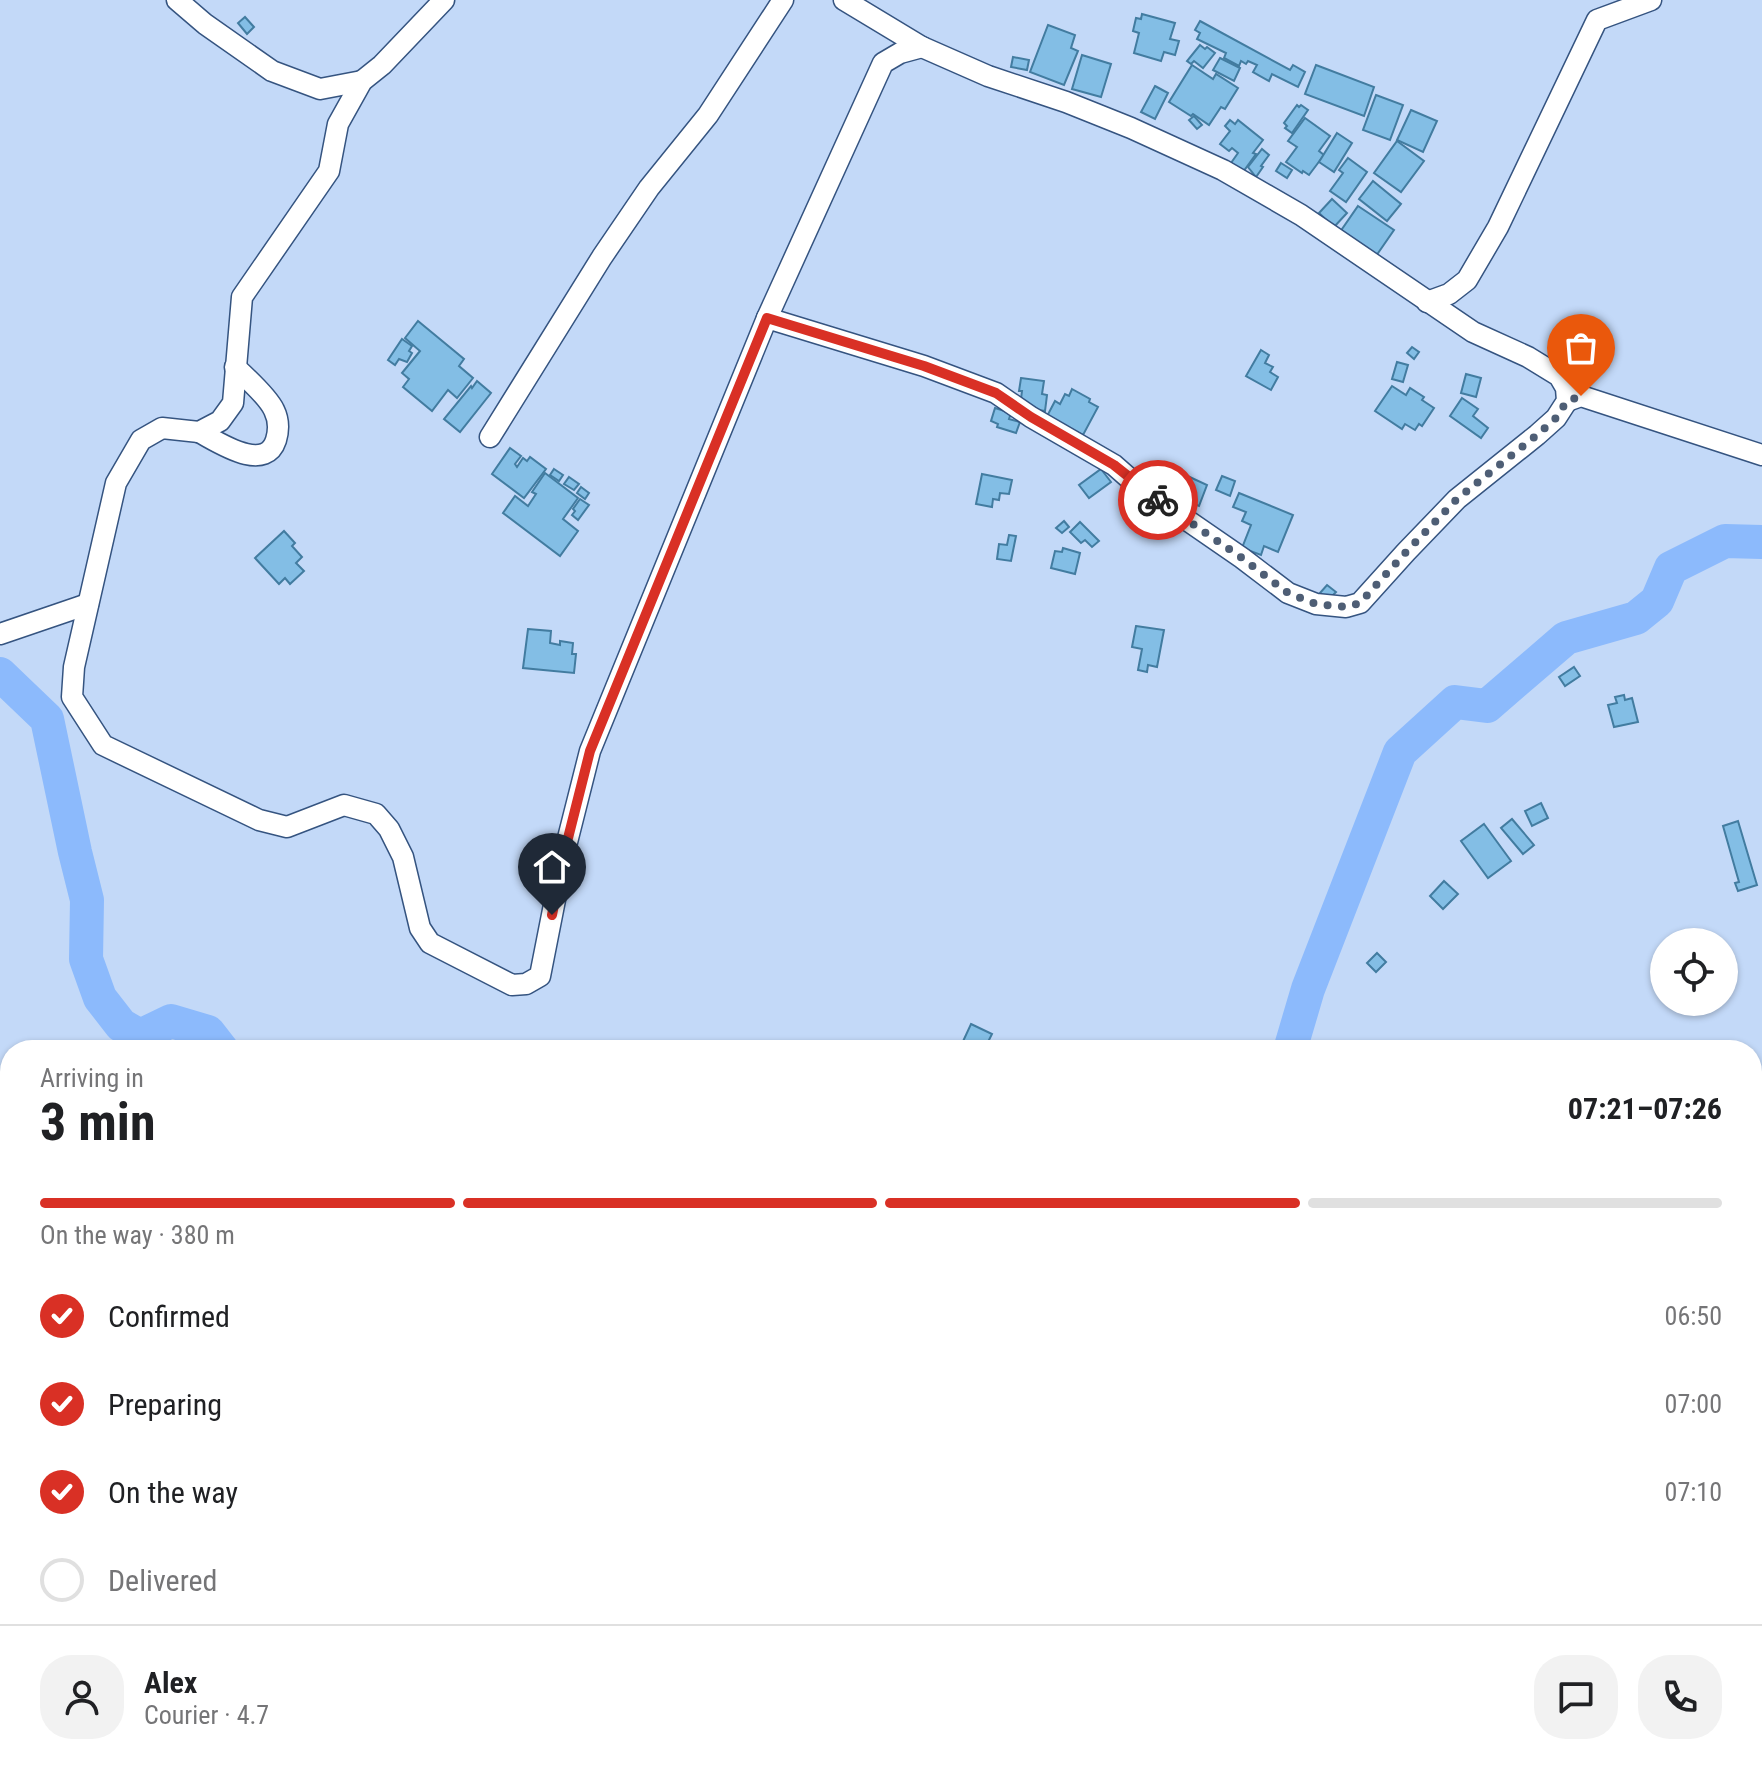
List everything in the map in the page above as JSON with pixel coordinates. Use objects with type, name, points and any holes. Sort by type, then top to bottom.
[{"type":"street","points":[[177,0],[205,24],[272,71],[320,89],[362,81]]},
{"type":"street","points":[[199,432],[220,421],[233,403],[242,297],[329,171],[338,124],[362,81],[382,65],[444,0]]},
{"type":"street","points":[[490,437],[602,257],[649,188],[708,115],[783,0]]},
{"type":"street","points":[[767,318],[924,366],[996,393],[1114,465],[1139,487],[1288,593],[1316,604],[1346,607],[1360,603],[1457,499],[1537,435],[1556,418],[1567,401],[1566,388],[1559,376],[1528,357],[1473,332],[1301,215],[1223,170],[1131,128],[988,76],[922,47],[844,0]]},
{"type":"street","points":[[1427,302],[1449,294],[1467,280],[1498,227],[1597,20],[1651,0]]},
{"type":"street","points":[[235,367],[274,409],[279,430],[273,448],[262,456],[249,455],[199,432],[162,428],[141,440],[116,483],[74,667],[72,697],[103,745],[259,820],[287,827],[344,805],[376,814],[389,829],[403,857],[420,928],[430,943],[512,985],[526,984],[540,976],[564,854],[590,751],[767,318],[883,63],[900,53],[922,47]]},
{"type":"street","points":[[1567,401],[1581,396],[1762,455]]},
{"type":"street","points":[[0,634],[88,604]]},
{"type":"building","points":[[1142,14],[1175,23],[1170,39],[1179,41],[1175,55],[1164,52],[1161,61],[1134,53],[1139,33],[1133,31],[1136,18],[1141,19]]},
{"type":"building","points":[[245,17],[254,27],[247,34],[238,23]]},
{"type":"building","points":[[1200,21],[1290,70],[1293,65],[1305,72],[1298,87],[1272,74],[1269,81],[1253,72],[1257,65],[1248,61],[1246,64],[1241,61],[1239,66],[1224,58],[1226,53],[1197,39],[1200,33],[1195,30]]},
{"type":"building","points":[[1048,25],[1075,35],[1071,48],[1078,51],[1064,85],[1030,72]]},
{"type":"building","points":[[1200,45],[1215,53],[1203,68],[1194,61],[1191,64],[1187,61]]},
{"type":"building","points":[[1082,55],[1111,64],[1101,97],[1072,89]]},
{"type":"building","points":[[1013,57],[1029,60],[1027,70],[1011,67]]},
{"type":"building","points":[[1220,58],[1240,68],[1234,81],[1213,70]]},
{"type":"building","points":[[1192,65],[1213,79],[1216,74],[1238,88],[1225,109],[1221,107],[1209,125],[1169,102]]},
{"type":"building","points":[[1316,65],[1374,87],[1364,116],[1305,94]]},
{"type":"building","points":[[1155,86],[1168,93],[1155,119],[1141,112]]},
{"type":"building","points":[[1376,95],[1403,105],[1390,140],[1363,130]]},
{"type":"building","points":[[1297,105],[1308,110],[1292,133],[1284,123]]},
{"type":"building","points":[[1411,110],[1437,121],[1423,152],[1397,140]]},
{"type":"building","points":[[1194,116],[1202,125],[1197,129],[1189,120]]},
{"type":"building","points":[[1305,118],[1330,136],[1319,151],[1324,155],[1309,175],[1286,162],[1297,147],[1288,141]]},
{"type":"building","points":[[1230,120],[1235,124],[1238,120],[1263,140],[1243,172],[1231,163],[1238,153],[1220,144],[1230,131],[1225,126]]},
{"type":"building","points":[[1337,133],[1352,143],[1334,172],[1319,162]]},
{"type":"building","points":[[1397,141],[1424,161],[1401,192],[1374,173]]},
{"type":"building","points":[[1262,149],[1269,155],[1256,177],[1248,167]]},
{"type":"building","points":[[1348,158],[1367,172],[1346,202],[1330,191],[1343,173],[1339,170]]},
{"type":"building","points":[[1281,163],[1292,170],[1287,178],[1276,171]]},
{"type":"building","points":[[1373,181],[1401,204],[1387,221],[1359,199]]},
{"type":"building","points":[[1332,199],[1347,213],[1334,227],[1319,213]]},
{"type":"building","points":[[1358,206],[1394,230],[1376,256],[1340,232]]},
{"type":"building","points":[[418,321],[464,359],[459,366],[473,378],[457,398],[448,390],[432,411],[403,387],[409,379],[402,373],[420,351],[405,338]]},
{"type":"building","points":[[402,339],[412,346],[409,351],[412,353],[407,362],[399,359],[395,365],[388,360]]},
{"type":"building","points":[[1412,347],[1419,352],[1414,359],[1407,353]]},
{"type":"building","points":[[1261,350],[1269,355],[1265,363],[1273,367],[1270,372],[1278,377],[1271,390],[1246,376]]},
{"type":"building","points":[[1397,362],[1408,365],[1403,382],[1392,379]]},
{"type":"building","points":[[1466,374],[1481,378],[1476,397],[1461,393]]},
{"type":"building","points":[[1021,378],[1044,381],[1042,394],[1047,395],[1045,411],[1020,407]]},
{"type":"building","points":[[477,381],[491,393],[460,432],[444,419]]},
{"type":"building","points":[[1392,386],[1406,395],[1410,388],[1434,408],[1422,426],[1419,424],[1415,430],[1405,424],[1402,429],[1375,411]]},
{"type":"building","points":[[1072,389],[1098,407],[1083,435],[1077,432],[1075,437],[1044,422],[1055,401],[1060,404]]},
{"type":"building","points":[[1462,398],[1478,409],[1473,416],[1488,428],[1481,438],[1450,416]]},
{"type":"building","points":[[995,408],[1011,413],[1009,419],[1020,422],[1016,433],[997,427],[998,424],[991,421]]},
{"type":"building","points":[[510,448],[521,456],[515,464],[517,467],[523,458],[527,461],[530,457],[546,469],[524,498],[492,474]]},
{"type":"building","points":[[1165,462],[1207,485],[1199,506],[1185,500],[1182,507],[1148,485],[1156,466],[1162,468]]},
{"type":"building","points":[[554,469],[563,475],[559,481],[550,475]]},
{"type":"building","points":[[1101,469],[1111,482],[1089,498],[1079,485]]},
{"type":"building","points":[[545,473],[578,498],[563,519],[578,531],[560,556],[503,513],[515,496],[528,506],[536,494],[532,492]]},
{"type":"building","points":[[982,474],[1012,480],[1009,494],[1000,493],[999,500],[993,499],[992,507],[976,504]]},
{"type":"building","points":[[1222,476],[1235,481],[1230,496],[1216,490]]},
{"type":"building","points":[[569,477],[579,484],[574,490],[564,484]]},
{"type":"building","points":[[581,487],[589,493],[585,499],[577,493]]},
{"type":"building","points":[[1239,493],[1293,515],[1278,552],[1264,546],[1261,555],[1242,548],[1251,525],[1242,521],[1246,512],[1233,507]]},
{"type":"building","points":[[580,499],[589,505],[578,520],[572,515]]},
{"type":"building","points":[[1064,521],[1069,527],[1062,533],[1056,528]]},
{"type":"building","points":[[1080,522],[1099,541],[1092,547],[1085,540],[1081,543],[1070,532]]},
{"type":"building","points":[[284,531],[302,557],[296,563],[304,571],[290,584],[285,578],[279,584],[255,558]]},
{"type":"building","points":[[1009,535],[1016,536],[1011,561],[997,559],[999,544],[1007,545]]},
{"type":"building","points":[[1063,548],[1080,553],[1075,574],[1051,568],[1055,551],[1062,552]]},
{"type":"building","points":[[1327,585],[1336,592],[1328,600],[1320,593]]},
{"type":"building","points":[[1136,626],[1164,630],[1157,667],[1148,665],[1147,672],[1138,670],[1142,649],[1132,647]]},
{"type":"building","points":[[528,629],[551,631],[550,643],[573,643],[572,654],[576,654],[574,673],[523,668]]},
{"type":"building","points":[[1574,667],[1580,676],[1565,686],[1559,677]]},
{"type":"building","points":[[1624,695],[1625,700],[1632,698],[1638,722],[1614,727],[1608,705],[1617,703],[1615,697]]},
{"type":"building","points":[[1541,803],[1548,818],[1532,826],[1525,811]]},
{"type":"building","points":[[1512,819],[1534,845],[1523,854],[1501,828]]},
{"type":"building","points":[[1738,821],[1757,885],[1738,891],[1735,883],[1739,882],[1723,826]]},
{"type":"building","points":[[1484,824],[1511,861],[1488,878],[1461,841]]},
{"type":"building","points":[[1444,881],[1458,894],[1443,909],[1430,896]]},
{"type":"building","points":[[1377,953],[1386,962],[1376,972],[1367,963]]},
{"type":"building","points":[[971,1024],[992,1034],[989,1040],[964,1040]]},
{"type":"waterway","points":[[1293,1040],[1308,989],[1400,752],[1455,702],[1487,706],[1566,638],[1636,618],[1657,601],[1671,568],[1725,541],[1762,542]]},
{"type":"waterway","points":[[0,674],[47,719],[87,900],[86,959],[100,998],[121,1025],[140,1036],[171,1021],[208,1032],[214,1040]]},
{"type":"way so far","points":[[1158,500],[1288,593],[1316,604],[1346,607],[1360,603],[1457,499],[1537,435],[1556,418],[1567,401],[1581,396]]},
{"type":"route","points":[[552,915],[590,751],[767,318],[924,366],[996,393],[1114,465],[1158,500]]}]
